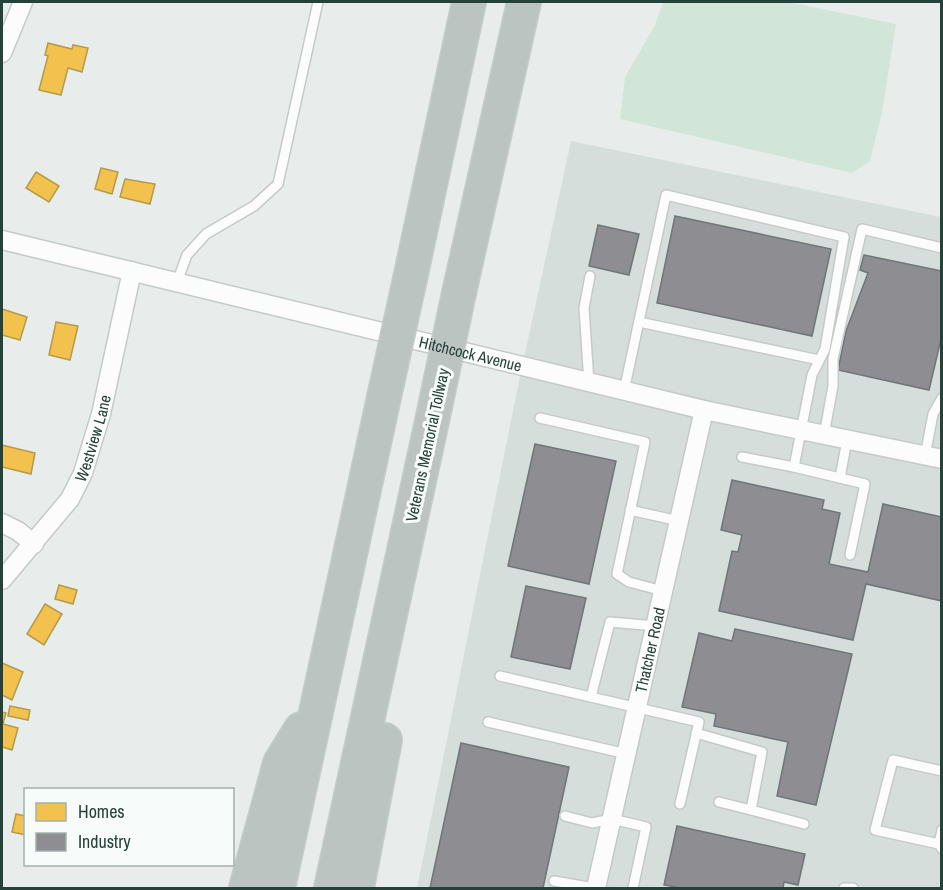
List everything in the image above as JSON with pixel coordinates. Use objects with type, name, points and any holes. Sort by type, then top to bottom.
[{"type":"highway","points":[[278,888],[315,707],[469,2]]},
{"type":"highway","name":"Veterans Memorial Tollway","points":[[331,888],[524,2]]},
{"type":"highway","points":[[357,888],[426,514],[426,450]]},
{"type":"highway","points":[[246,888],[280,763],[315,707]]},
{"type":"street","points":[[2,53],[23,2]]},
{"type":"street","name":"Hitchcock Avenue","points":[[2,240],[311,317],[704,410],[933,458]]},
{"type":"street","name":"Westview Lane","points":[[2,580],[70,499],[94,443],[132,271]]},
{"type":"street","name":"Thatcher Road","points":[[595,888],[704,410]]},
{"type":"street","points":[[2,524],[18,531],[34,544]]},
{"type":"lane","points":[[177,282],[187,255],[206,234],[254,206],[278,184],[318,2]]},
{"type":"lane","points":[[624,391],[666,195],[844,237],[825,349],[812,375],[794,467]]},
{"type":"lane","points":[[824,435],[832,386],[833,359],[862,229],[942,248]]},
{"type":"lane","points":[[589,383],[584,308],[590,276]]},
{"type":"lane","points":[[639,322],[819,360]]},
{"type":"lane","points":[[933,458],[933,414],[942,398]]},
{"type":"lane","points":[[540,418],[645,442],[617,574],[629,582],[663,591]]},
{"type":"lane","points":[[840,478],[847,440]]},
{"type":"lane","points":[[742,457],[865,484],[850,555]]},
{"type":"lane","points":[[630,510],[679,521]]},
{"type":"lane","points":[[591,697],[610,622],[656,626]]},
{"type":"lane","points":[[500,676],[699,722],[680,804]]},
{"type":"lane","points":[[488,722],[627,754]]},
{"type":"lane","points":[[696,734],[762,752],[752,810]]},
{"type":"lane","points":[[942,771],[893,760],[875,830],[940,847],[942,830]]},
{"type":"lane","points":[[719,802],[804,824]]},
{"type":"lane","points":[[566,816],[592,823],[612,819],[646,827],[633,888]]},
{"type":"lane","points":[[554,881],[595,888]]},
{"type":"lane","points":[[844,888],[853,888]]},
{"type":"shaded area","points":[[571,141],[941,217],[941,888],[417,888],[519,381]]},
{"type":"green space","points":[[663,2],[788,2],[896,24],[882,113],[870,161],[852,173],[620,119],[625,77],[655,25]]},
{"type":"building: Homes","points":[[48,43],[72,49],[73,45],[88,48],[82,72],[68,68],[61,95],[39,90],[48,56],[45,55]]},
{"type":"building: Homes","points":[[101,168],[118,172],[112,194],[95,189]]},
{"type":"building: Homes","points":[[36,172],[59,186],[49,202],[26,188]]},
{"type":"building: Homes","points":[[125,179],[155,184],[150,204],[120,197]]},
{"type":"building: Homes","points":[[2,309],[27,317],[20,340],[2,335]]},
{"type":"building: Homes","points":[[56,322],[78,326],[70,360],[49,355]]},
{"type":"building: Homes","points":[[2,445],[35,453],[31,474],[2,467]]},
{"type":"building: Homes","points":[[59,585],[77,590],[73,604],[55,599]]},
{"type":"building: Homes","points":[[45,604],[62,614],[44,645],[27,634]]},
{"type":"building: Homes","points":[[2,663],[23,672],[12,700],[2,695]]},
{"type":"building: Homes","points":[[10,706],[30,710],[28,720],[8,716]]},
{"type":"building: Homes","points":[[2,712],[6,713],[3,724],[18,728],[12,750],[2,747]]},
{"type":"building: Homes","points":[[16,814],[24,816],[24,835],[12,832]]},
{"type":"building: Industry","points":[[675,216],[831,249],[812,336],[657,303]]},
{"type":"building: Industry","points":[[598,225],[639,234],[629,275],[589,266]]},
{"type":"building: Industry","points":[[864,255],[942,271],[942,335],[929,390],[838,370],[846,331],[868,273],[860,270]]},
{"type":"building: Industry","points":[[535,444],[616,461],[589,584],[508,566]]},
{"type":"building: Industry","points":[[732,480],[824,500],[822,509],[840,513],[829,564],[868,572],[883,504],[942,517],[942,601],[866,584],[853,640],[719,611],[732,551],[738,552],[742,535],[721,530]]},
{"type":"building: Industry","points":[[526,586],[586,598],[570,669],[511,657]]},
{"type":"building: Industry","points":[[735,629],[852,654],[816,805],[777,796],[788,742],[714,726],[716,714],[682,707],[699,633],[732,641]]},
{"type":"building: Industry","points":[[461,743],[569,767],[543,888],[430,888]]},
{"type":"building: Industry","points":[[677,826],[805,854],[798,885],[784,882],[783,888],[681,888],[664,885]]}]
